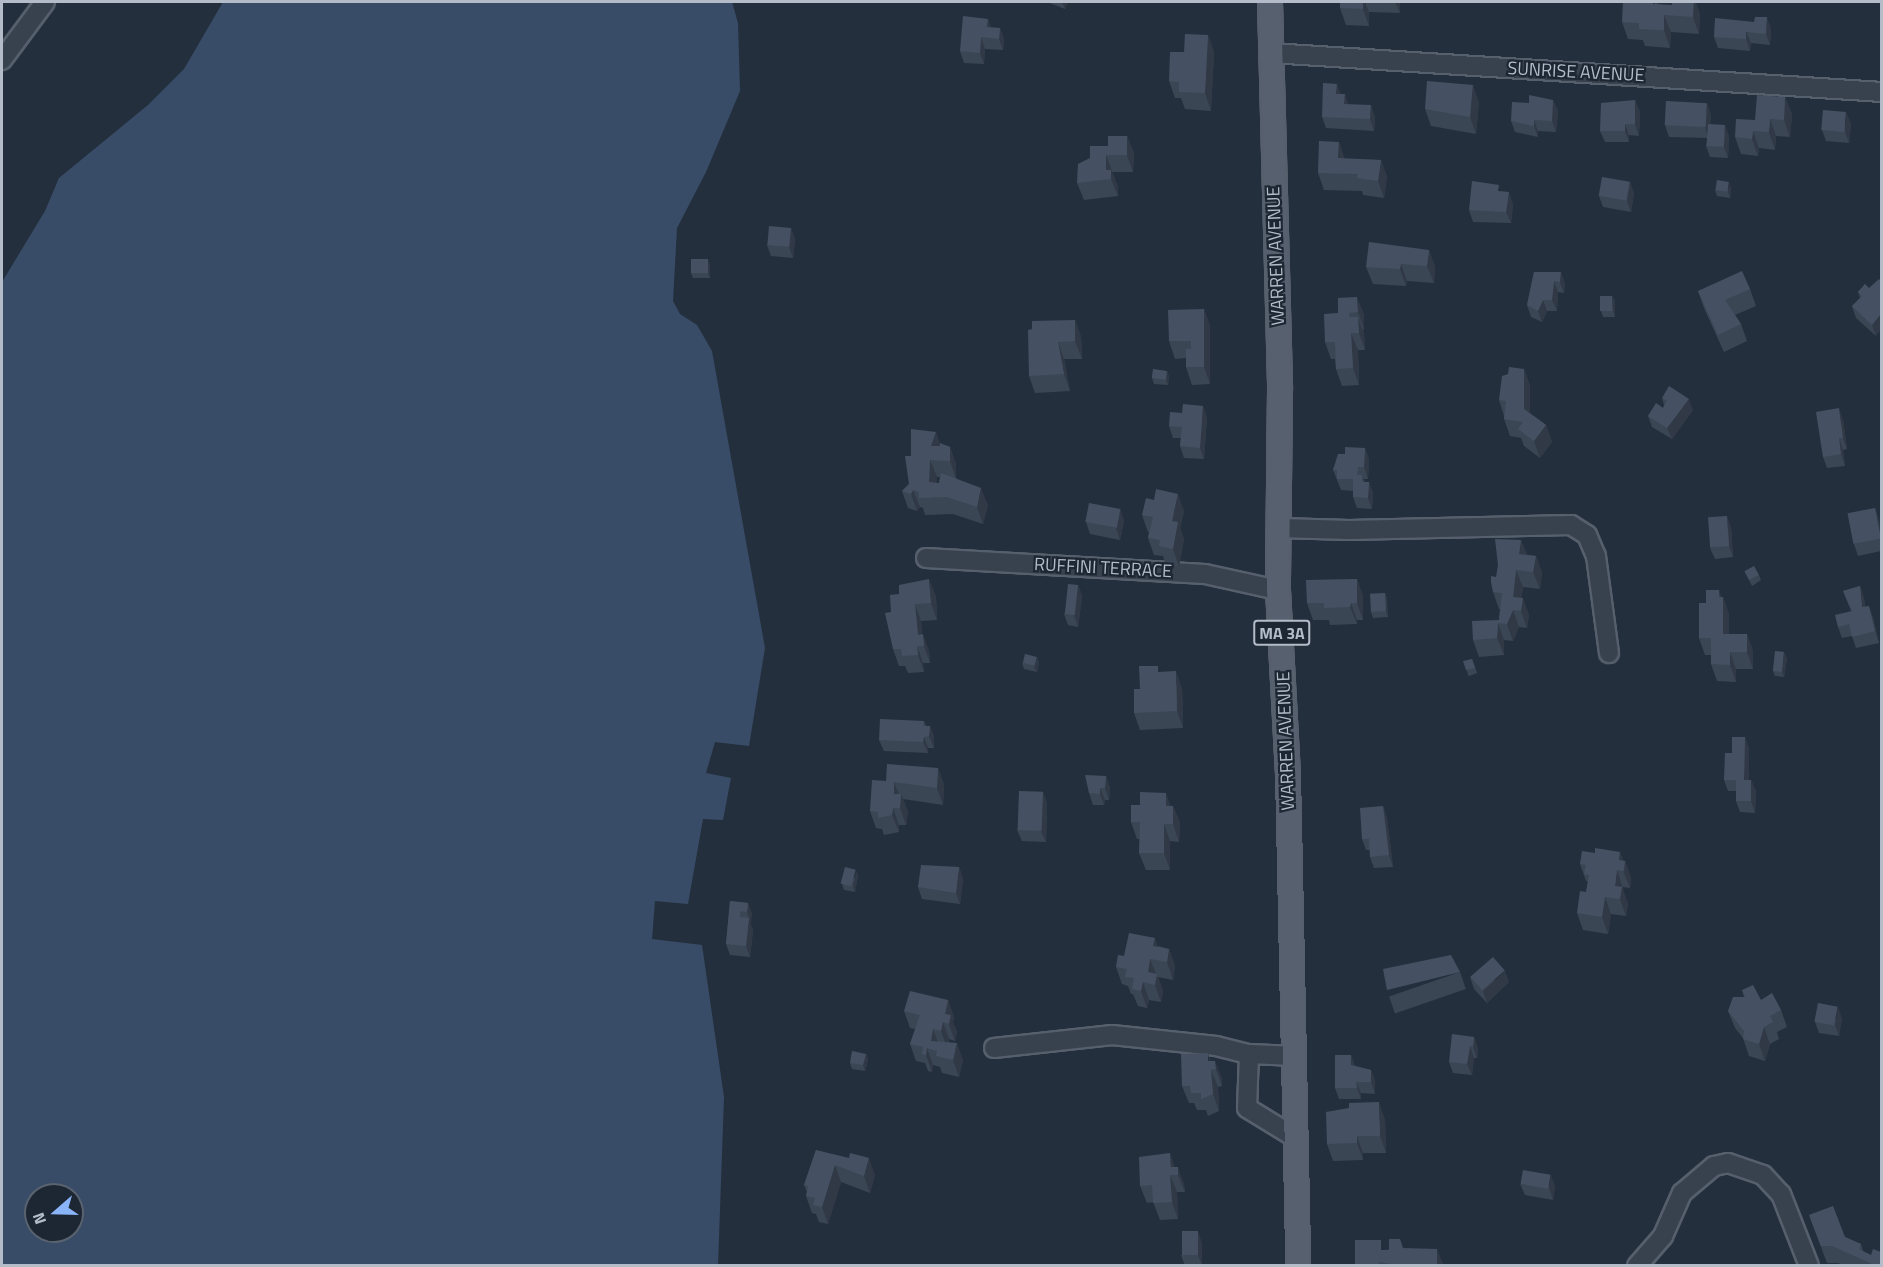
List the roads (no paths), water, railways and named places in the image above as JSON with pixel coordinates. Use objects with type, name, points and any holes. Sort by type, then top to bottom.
[{"type":"main road","name":"WARREN AVENUE","points":[[1270,2],[1280,528],[1278,590],[1287,735],[1296,1056],[1298,1266]]},
{"type":"street","points":[[2,60],[45,2]]},
{"type":"street","name":"SUNRISE AVENUE","points":[[1271,52],[1881,92]]},
{"type":"street","points":[[1280,528],[1348,531],[1571,525],[1587,536],[1596,556],[1609,653]]},
{"type":"street","name":"RUFFINI TERRACE","points":[[926,558],[1205,574],[1278,590]]},
{"type":"street","points":[[994,1048],[1112,1035],[1216,1046],[1249,1054],[1296,1056]]},
{"type":"street","points":[[1249,1054],[1247,1108],[1296,1138]]},
{"type":"street","points":[[1637,1266],[1663,1236],[1682,1193],[1714,1166],[1728,1163],[1763,1175],[1781,1194],[1809,1266]]},
{"type":"water","points":[[223,2],[732,2],[738,23],[740,91],[706,172],[677,228],[673,301],[680,314],[697,325],[712,351],[765,648],[749,746],[715,742],[706,773],[731,778],[723,820],[703,819],[688,904],[655,901],[652,939],[702,945],[724,1097],[718,1265],[2,1265],[2,282],[45,211],[59,178],[148,105],[184,69]]}]
